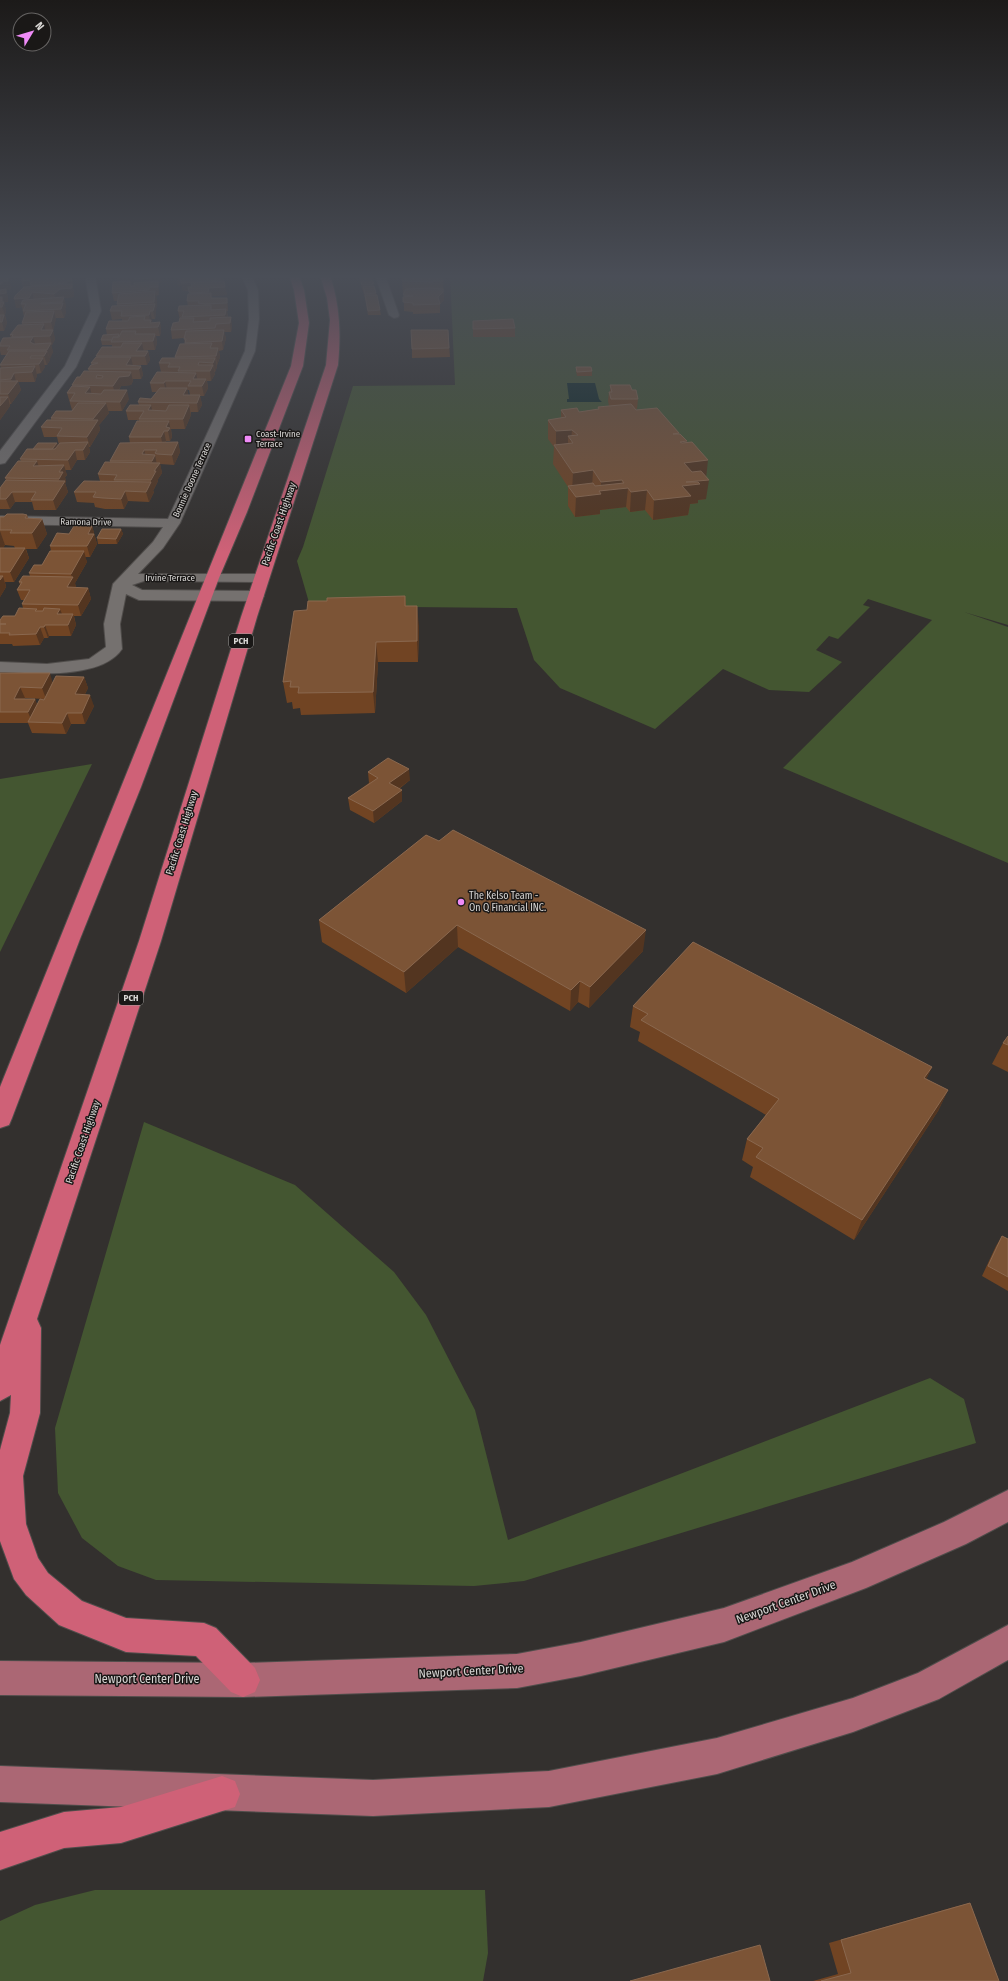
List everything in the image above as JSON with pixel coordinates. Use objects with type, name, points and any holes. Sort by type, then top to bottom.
[{"type":"highway","points":[[0,1118],[296,367]]},
{"type":"highway","name":"Pacific Coast Highway","points":[[0,1387],[150,941],[258,587],[331,367]]},
{"type":"highway","points":[[27,1305],[25,1413],[8,1476],[10,1524],[25,1568],[37,1584],[71,1613],[126,1635],[204,1640],[243,1680]]},
{"type":"highway","points":[[0,1852],[64,1830],[121,1825],[222,1794]]},
{"type":"main road","name":"Newport Center Drive","points":[[0,1678],[243,1680],[517,1671],[581,1659],[732,1622],[855,1577],[955,1533],[1008,1505]]},
{"type":"main road","points":[[0,1784],[222,1794],[373,1798],[549,1789],[717,1756],[854,1715],[927,1687],[1008,1642]]},
{"type":"street","points":[[0,460],[70,367]]},
{"type":"street","name":"Bonnie Doone Terrace","points":[[120,584],[158,544],[172,523],[243,367]]},
{"type":"street","name":"Ramona Drive","points":[[0,520],[172,523]]},
{"type":"street","name":"Irvine Terrace","points":[[120,584],[143,577],[212,578],[258,587]]},
{"type":"street","points":[[0,667],[47,669],[94,663],[114,649],[112,624],[120,584]]},
{"type":"street","name":"Irvine Terrace","points":[[120,584],[139,595],[206,596],[258,587]]},
{"type":"green space","points":[[454,367],[1008,367],[1008,625],[964,612],[1008,627],[1008,863],[783,768],[932,620],[868,599],[863,605],[870,607],[838,639],[829,636],[816,650],[842,662],[809,692],[769,690],[723,669],[655,729],[560,688],[534,660],[517,608],[310,606],[297,561],[303,547],[353,386],[455,385]]},
{"type":"green space","points":[[92,764],[0,952],[0,779]]},
{"type":"green space","points":[[144,1122],[295,1185],[394,1272],[426,1315],[475,1410],[508,1540],[930,1378],[964,1399],[976,1443],[524,1581],[474,1586],[156,1580],[118,1566],[82,1538],[58,1493],[55,1428]]},
{"type":"green space","points":[[95,1890],[485,1890],[488,1953],[483,1981],[0,1981],[0,1921],[35,1905]]},
{"type":"water","points":[[567,383],[595,383],[599,399],[602,402],[567,402],[567,399],[569,399]]},
{"type":"building","points":[[34,367],[32,372],[14,373],[11,379],[0,380],[0,368]]},
{"type":"building","points":[[89,367],[140,367],[139,369],[88,369]]},
{"type":"building","points":[[180,367],[212,367],[210,371],[178,371]]},
{"type":"building","points":[[576,367],[591,367],[592,371],[577,372]]},
{"type":"building","points":[[84,371],[131,372],[129,376],[119,377],[113,386],[72,385],[77,377],[80,377]],"holes":[[[97,375],[103,376],[102,378],[96,378]]]},
{"type":"building","points":[[157,372],[196,373],[193,379],[206,379],[202,386],[188,386],[191,381],[165,381],[164,383],[150,383]]},
{"type":"building","points":[[0,381],[18,381],[8,394],[0,394]]},
{"type":"building","points":[[610,385],[630,385],[632,390],[636,390],[638,399],[611,399],[609,392],[612,392]]},
{"type":"building","points":[[72,386],[90,387],[85,393],[101,394],[104,390],[127,390],[120,402],[70,401],[75,393],[67,393]]},
{"type":"building","points":[[160,388],[187,388],[183,395],[200,395],[197,403],[138,402],[140,398],[151,399]]},
{"type":"building","points":[[0,397],[8,397],[0,406]]},
{"type":"building","points":[[78,403],[106,403],[93,419],[51,418],[56,411],[72,411]]},
{"type":"building","points":[[631,404],[636,410],[657,408],[679,433],[673,434],[680,434],[687,441],[680,442],[692,442],[708,460],[684,463],[692,472],[701,471],[709,480],[686,482],[698,482],[700,484],[682,486],[691,496],[654,500],[647,490],[631,492],[628,488],[599,491],[601,494],[576,497],[568,486],[593,483],[595,486],[624,483],[622,480],[601,482],[593,470],[573,473],[554,445],[573,443],[568,436],[578,435],[572,430],[556,431],[548,420],[566,417],[561,410],[577,408],[579,412],[599,409],[598,407]]},
{"type":"building","points":[[130,405],[151,405],[148,410],[166,411],[169,405],[189,405],[183,419],[139,419],[144,411],[126,411]]},
{"type":"building","points":[[47,420],[98,420],[87,437],[57,436],[62,428],[41,427]]},
{"type":"building","points":[[137,421],[169,421],[166,427],[170,428],[168,431],[164,431],[161,437],[129,437]]},
{"type":"building","points":[[88,442],[83,450],[75,450],[68,460],[20,459],[27,449],[55,449],[60,443]]},
{"type":"building","points":[[178,442],[172,455],[157,454],[155,453],[157,450],[144,450],[142,454],[155,455],[152,461],[110,461],[120,443]]},
{"type":"building","points":[[38,443],[57,443],[52,449],[33,449]]},
{"type":"building","points":[[18,461],[37,461],[33,466],[64,465],[59,472],[63,472],[59,479],[5,478]]},
{"type":"building","points":[[105,462],[160,463],[154,471],[156,471],[151,480],[114,480],[117,475],[98,474]]},
{"type":"building","points":[[6,480],[65,481],[53,500],[31,500],[36,492],[12,492],[6,499],[0,499],[0,488]]},
{"type":"building","points":[[84,481],[151,482],[146,492],[125,491],[121,499],[93,497],[96,492],[74,492]]},
{"type":"building","points":[[7,514],[23,514],[27,515],[25,518],[42,519],[32,533],[10,533],[12,530],[0,530],[0,517],[4,517]]},
{"type":"building","points":[[74,526],[92,526],[88,534],[94,534],[87,546],[50,546],[57,533],[69,534]]},
{"type":"building","points":[[102,529],[121,529],[116,539],[97,538]]},
{"type":"building","points":[[0,548],[25,548],[10,572],[0,572]]},
{"type":"building","points":[[50,551],[84,551],[71,574],[29,573],[34,565],[42,565]]},
{"type":"building","points":[[23,576],[73,577],[67,587],[88,588],[78,605],[22,604],[30,590],[17,590],[22,582],[19,582]]},
{"type":"building","points":[[405,596],[405,606],[417,606],[417,641],[376,642],[373,692],[298,693],[299,687],[290,687],[291,681],[283,682],[294,611],[307,610],[308,601],[327,601],[327,598]]},
{"type":"building","points":[[19,608],[37,609],[35,611],[43,611],[44,608],[60,609],[57,614],[73,614],[68,625],[45,625],[44,627],[40,627],[36,634],[9,635],[10,633],[0,633],[0,620],[3,616],[15,616]]},
{"type":"building","points":[[0,673],[50,673],[42,688],[20,687],[14,699],[35,699],[28,712],[0,712]]},
{"type":"building","points":[[56,676],[84,677],[75,694],[90,695],[82,713],[67,713],[62,723],[28,722],[40,699],[44,700]]},
{"type":"building","points":[[388,758],[409,769],[389,783],[402,790],[373,811],[348,798],[378,778],[368,772]]},
{"type":"building","name":"The Kelso Team - On Q Financial INC.","points":[[453,830],[646,930],[590,987],[580,981],[571,990],[457,925],[404,972],[319,920],[426,835],[439,841]]},
{"type":"building","points":[[693,942],[932,1067],[924,1078],[948,1090],[862,1220],[756,1157],[763,1148],[747,1139],[779,1099],[641,1020],[648,1014],[633,1006]]},
{"type":"building","points":[[1008,1036],[1008,1045],[1003,1043]]},
{"type":"building","points":[[1002,1236],[1008,1239],[1008,1277],[988,1266]]},
{"type":"building","points":[[970,1903],[999,1981],[821,1981],[851,1973],[841,1940]]},
{"type":"building","points":[[760,1945],[770,1981],[630,1981]]},
{"type":"place","name":"Coast-Irvine Terrace","points":[[248,439]]},
{"type":"place","name":"The Kelso Team - On Q Financial INC.","points":[[461,902]]}]
